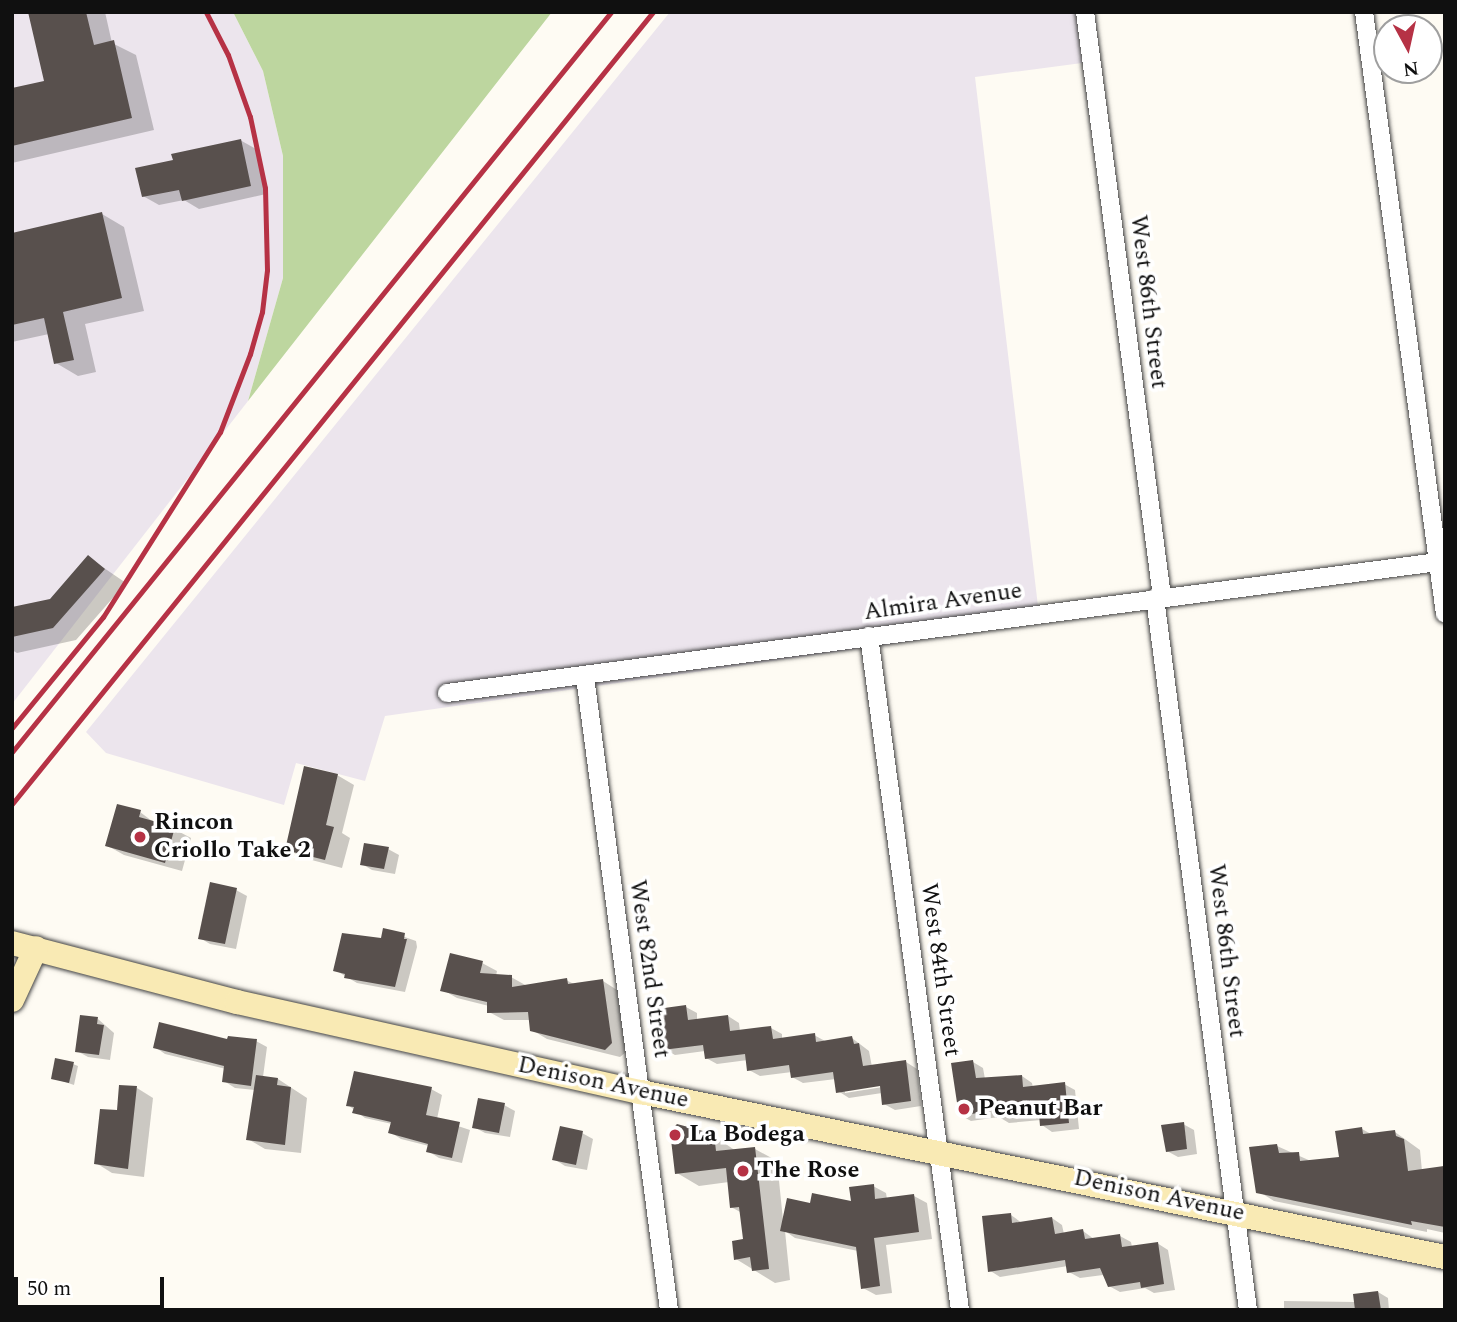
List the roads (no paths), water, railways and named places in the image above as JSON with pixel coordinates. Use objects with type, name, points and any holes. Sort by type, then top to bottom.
[{"type":"main road","name":"Denison Avenue","points":[[24,946],[237,1002],[641,1092],[940,1151],[1445,1257]]},
{"type":"main road","points":[[12,1000],[24,946]]},
{"type":"street","name":"West 86th Street","points":[[1085,12],[1248,1310]]},
{"type":"street","points":[[1364,12],[1441,562],[1445,614]]},
{"type":"street","name":"Almira Avenue","points":[[447,693],[585,677],[870,636],[1441,562]]},
{"type":"street","name":"West 84th Street","points":[[870,636],[960,1310]]},
{"type":"street","name":"West 82nd Street","points":[[585,677],[641,1092],[667,1310]]},
{"type":"railway","points":[[12,728],[103,617],[220,432],[250,354],[262,312],[267,270],[265,188],[250,117],[228,55],[206,12]]},
{"type":"railway","points":[[12,752],[611,12]]},
{"type":"railway","points":[[12,804],[653,12]]},
{"type":"place","name":"Rincon Criollo Take 2","points":[[140,837]]},
{"type":"place","name":"Peanut Bar","points":[[964,1109]]},
{"type":"place","name":"La Bodega","points":[[675,1135]]},
{"type":"place","name":"The Rose","points":[[743,1171]]}]
